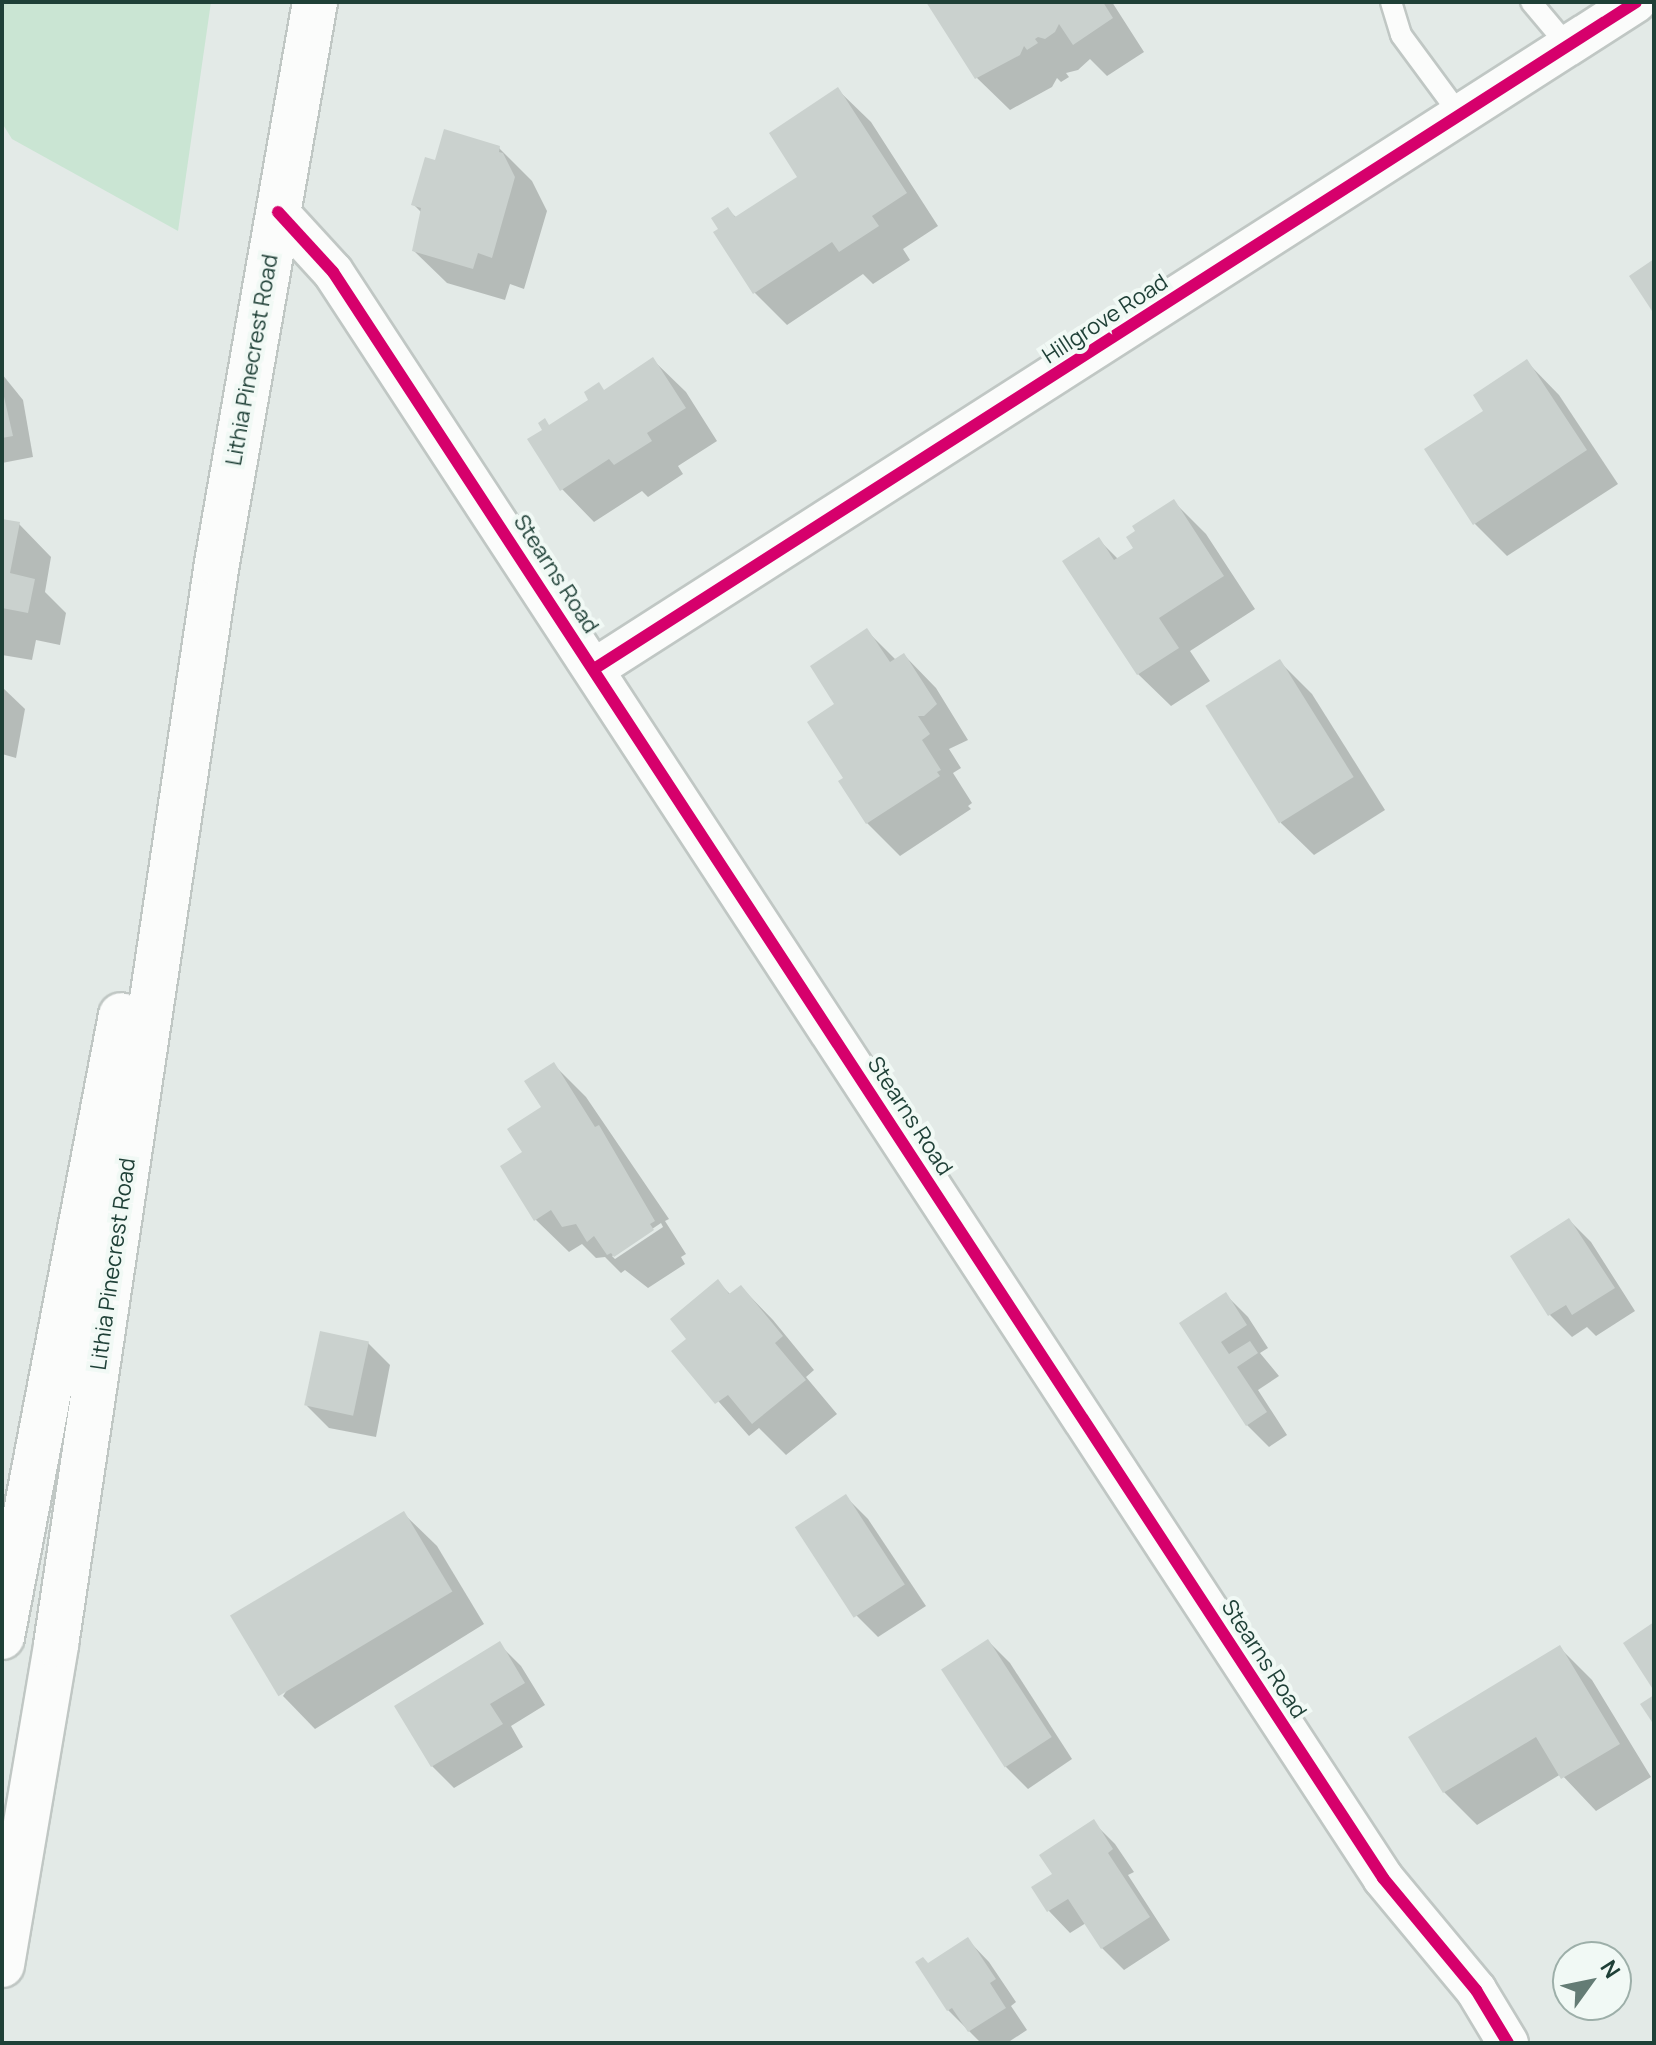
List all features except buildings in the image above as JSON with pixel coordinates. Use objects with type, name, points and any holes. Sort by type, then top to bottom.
[{"type":"main road","name":"Lithia Pinecrest Road","points":[[2,1965],[13,1769],[217,563],[316,7]]},
{"type":"main road","name":"Lithia Pinecrest Road","points":[[2,1637],[119,1028],[217,563]]},
{"type":"street","name":"Hillgrove Road","points":[[594,669],[1636,2]]},
{"type":"street","name":"Stearns Road","points":[[278,212],[333,272],[1383,1878],[1476,1990],[1508,2043]]},
{"type":"lane","points":[[1391,2],[1401,35],[1460,115]]},
{"type":"lane","points":[[1531,2],[1568,46]]},
{"type":"green space","points":[[2,2],[211,2],[178,231],[12,139],[2,123]]},
{"type":"cycle path","points":[[594,669],[1636,2]]},
{"type":"cycle path","points":[[278,212],[333,272],[1383,1878],[1476,1990],[1508,2043]]}]
